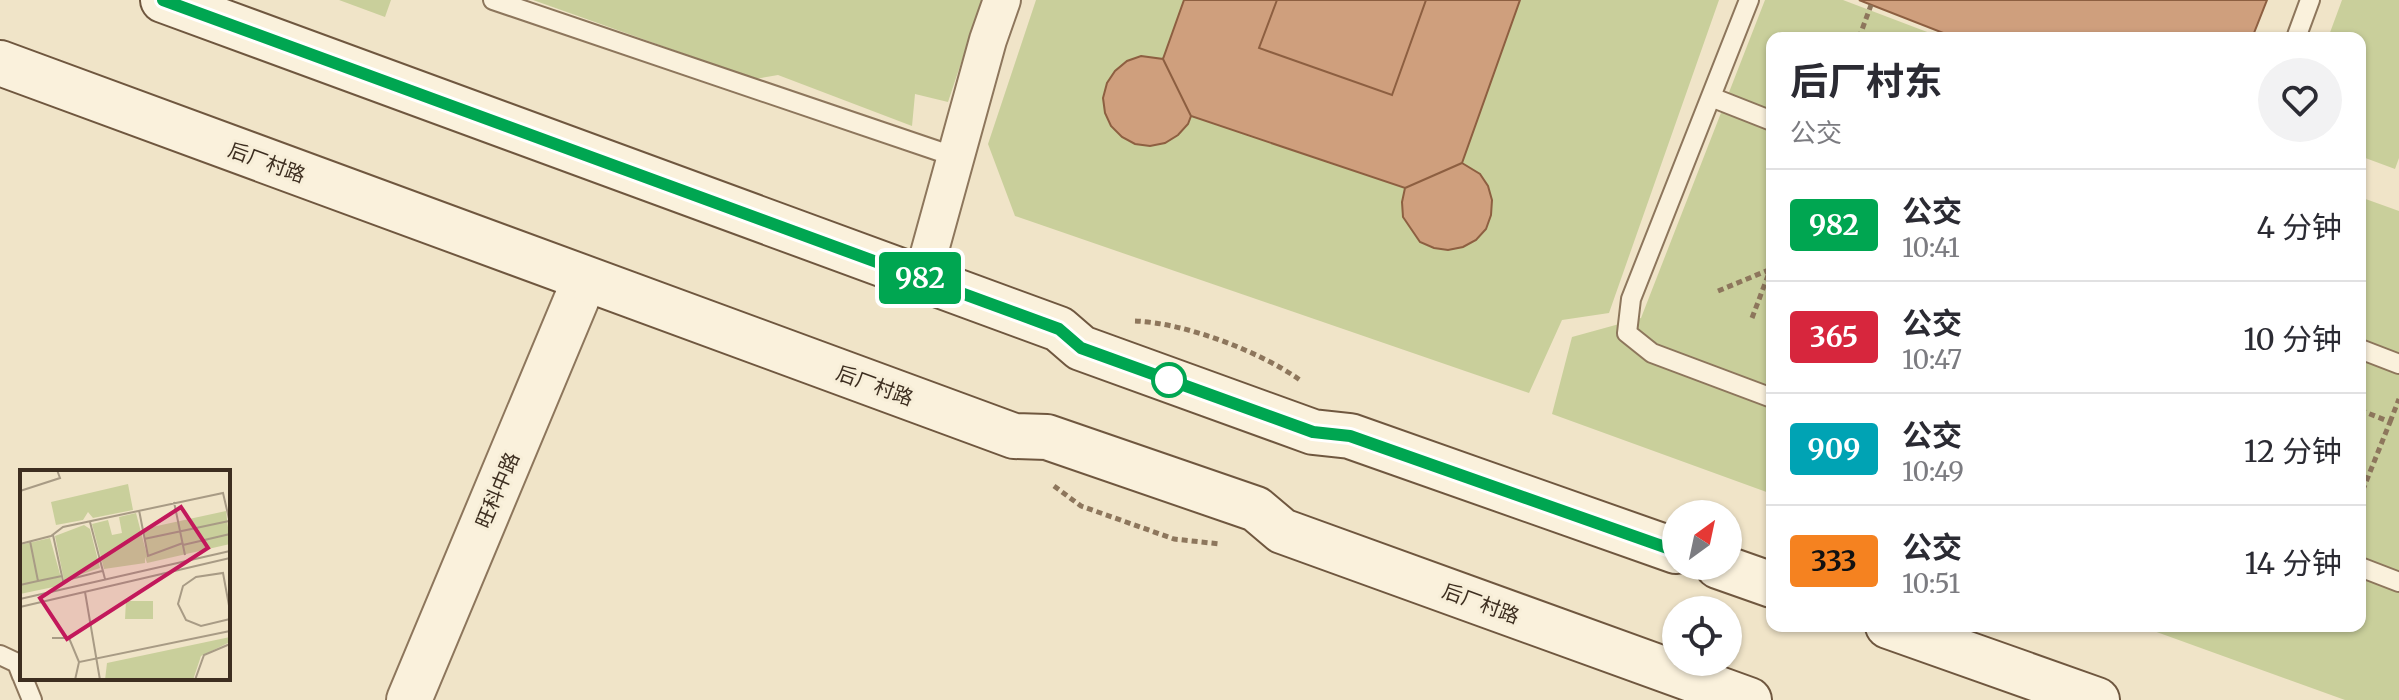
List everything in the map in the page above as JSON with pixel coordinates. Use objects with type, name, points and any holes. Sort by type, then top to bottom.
[{"type":"main road","points":[[163,0],[1059,329],[1081,348],[1313,432],[1350,436],[1662,546]]},
{"type":"main road","name":"后厂村路","points":[[0,63],[1014,436],[1047,437],[1256,509],[1282,531],[1749,700]]},
{"type":"main road","name":"旺科中路","points":[[409,700],[585,279]]},
{"type":"main road","points":[[1742,574],[1766,583]]},
{"type":"main road","points":[[1905,632],[2097,700]]},
{"type":"street","points":[[922,279],[988,40],[1002,0]]},
{"type":"lane","points":[[493,0],[956,157]]},
{"type":"lane","points":[[1749,0],[1631,299],[1627,333],[1652,353],[1766,396]]},
{"type":"lane","points":[[2298,32],[2310,0]]},
{"type":"lane","points":[[1711,97],[1766,119]]},
{"type":"lane","points":[[2366,351],[2399,364]]},
{"type":"lane","points":[[2366,569],[2399,582]]},
{"type":"lane","points":[[0,655],[17,663],[20,671]]},
{"type":"lane","points":[[23,680],[32,700]]},
{"type":"path","points":[[1861,32],[1871,5]]},
{"type":"path","points":[[1718,291],[1766,269]]},
{"type":"path","points":[[1752,318],[1766,280]]},
{"type":"path","points":[[2366,482],[2399,399]]},
{"type":"path","points":[[2366,412],[2390,422]]},
{"type":"green space","points":[[339,0],[391,0],[385,17]]},
{"type":"green space","points":[[533,0],[982,0],[948,102],[915,94],[912,126],[778,75],[755,79]]},
{"type":"green space","points":[[1036,0],[1719,0],[1609,313],[1562,320],[1529,393],[1015,216],[988,144]]},
{"type":"green space","points":[[1765,0],[1843,0],[1927,32],[1766,32],[1766,492],[1552,414],[1572,337],[1641,318]]},
{"type":"green space","points":[[2342,0],[2399,0],[2399,158],[2395,169],[2366,158],[2366,32],[2330,32]]},
{"type":"green space","points":[[2366,199],[2399,211],[2399,700],[2345,700],[2157,632],[2366,632]]},
{"type":"building","points":[[1184,0],[1520,0],[1462,163],[1405,188],[1191,116],[1163,59]]},
{"type":"building","points":[[1277,0],[1426,0],[1392,95],[1259,48]]},
{"type":"building","points":[[1859,0],[2267,0],[2254,32],[1941,32]]},
{"type":"building","points":[[1141,56],[1163,59],[1191,116],[1178,135],[1165,143],[1150,146],[1135,144],[1111,126],[1103,98],[1107,83],[1115,71],[1127,61]]},
{"type":"building","points":[[1462,163],[1480,174],[1488,186],[1492,200],[1491,215],[1486,229],[1476,240],[1448,250],[1434,248],[1420,242],[1403,217],[1405,188]]},
{"type":"bus line","name":"982","points":[[163,0],[1059,329],[1081,348],[1313,432],[1350,436],[1662,546]]}]
